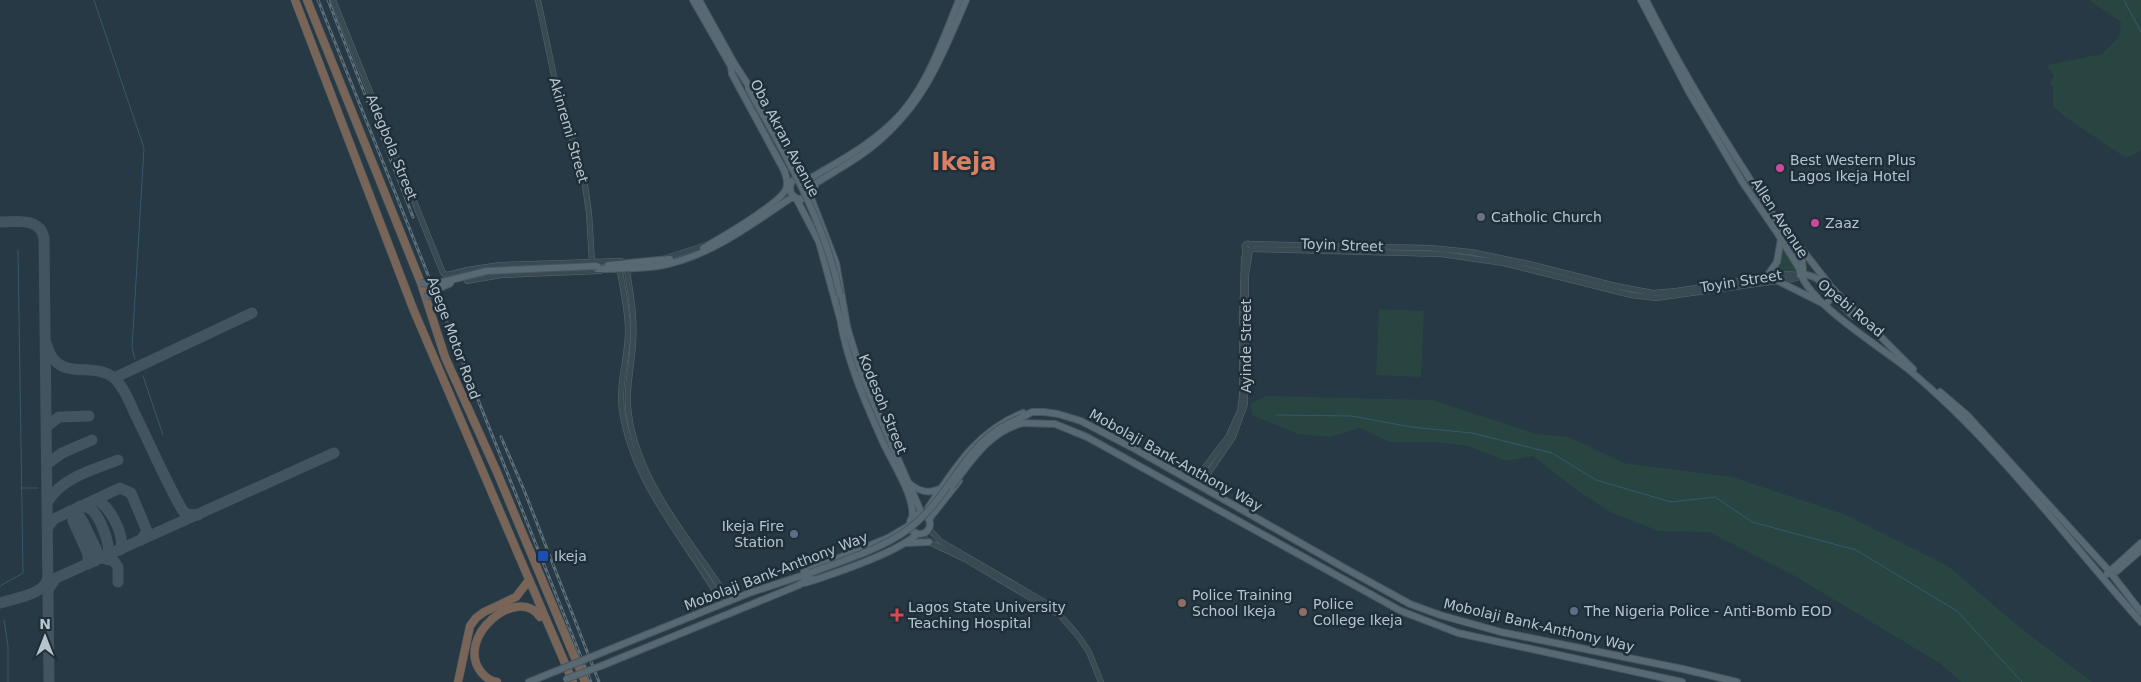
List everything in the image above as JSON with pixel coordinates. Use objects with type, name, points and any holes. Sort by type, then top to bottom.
[{"type":"highway","name":"Agege Motor Road","points":[[295,0],[414,311],[529,580],[549,630],[566,681]]},
{"type":"highway","name":"Agege Motor Road","points":[[307,0],[421,284],[445,357],[585,682]]},
{"type":"highway","points":[[458,682],[470,626],[484,612],[516,597],[529,580]]},
{"type":"highway","points":[[497,682],[484,676],[477,667],[474,658],[477,639],[486,624],[509,609],[522,606],[535,610],[549,630]]},
{"type":"main road","name":"Oba Akran Avenue","points":[[693,0],[788,160],[812,207],[834,264],[838,295]]},
{"type":"main road","name":"Oba Akran Avenue","points":[[699,0],[731,64]]},
{"type":"main road","points":[[894,124],[929,72],[959,0]]},
{"type":"main road","points":[[426,297],[450,284],[488,274],[653,262],[688,256],[712,246],[778,204],[796,198],[806,198],[820,177],[894,124],[913,107],[934,72],[966,0]]},
{"type":"main road","name":"Allen Avenue","points":[[1641,0],[1689,92],[1743,183],[1799,268],[1800,275]]},
{"type":"main road","name":"Allen Avenue","points":[[1646,0],[1675,56],[1725,142],[1802,259],[1803,270],[1800,275]]},
{"type":"main road","points":[[731,64],[801,175],[812,184],[811,198],[828,240],[841,282],[848,332]]},
{"type":"main road","points":[[731,64],[732,74],[784,170],[791,184],[792,193],[804,210],[819,242],[842,326]]},
{"type":"main road","points":[[771,145],[778,145],[780,140]]},
{"type":"main road","points":[[778,204],[788,184],[784,170]]},
{"type":"main road","points":[[778,204],[788,192],[794,179],[801,175],[820,177]]},
{"type":"main road","points":[[814,204],[813,196],[820,177]]},
{"type":"main road","points":[[778,204],[794,202],[804,210]]},
{"type":"main road","points":[[1780,226],[1789,232],[1831,287]]},
{"type":"main road","points":[[819,242],[822,237],[828,240]]},
{"type":"main road","points":[[1767,276],[1777,262],[1781,239]]},
{"type":"main road","points":[[421,284],[434,284],[487,271],[595,266]]},
{"type":"main road","name":"Opebi Road","points":[[2141,612],[2120,586],[2108,576],[2046,510],[1963,418],[1906,368],[1826,305],[1807,288],[1800,275],[1804,274],[1814,277],[1831,287],[1906,362],[1960,408],[2100,562],[2108,576],[2141,622]]},
{"type":"main road","points":[[1778,281],[1826,305],[1831,298],[1834,298],[1855,317],[1859,317]]},
{"type":"main road","name":"Kodesoh Street","points":[[838,295],[842,326],[858,381],[912,504],[911,522]]},
{"type":"main road","name":"Kodesoh Street","points":[[838,295],[865,384],[922,514]]},
{"type":"main road","points":[[922,514],[960,461],[989,430],[1008,419],[1032,412]]},
{"type":"main road","name":"Mobolaji Bank-Anthony Way","points":[[529,682],[726,602],[796,576],[810,575],[886,546],[910,533],[938,504],[987,443],[1032,412],[1058,414],[1081,421],[1133,448],[1410,604],[1501,632],[1675,667],[1737,682]]},
{"type":"main road","name":"Mobolaji Bank-Anthony Way","points":[[1022,420],[1055,424],[1080,433],[1401,611],[1424,621],[1466,635],[1682,682]]},
{"type":"main road","points":[[799,585],[883,553],[918,534],[925,533],[929,529],[929,519],[989,444],[1002,435],[1030,422]]},
{"type":"main road","points":[[946,481],[950,488],[955,487]]},
{"type":"main road","points":[[908,483],[926,492],[941,488]]},
{"type":"main road","points":[[1214,506],[1219,498]]},
{"type":"main road","points":[[796,576],[878,542],[911,522],[917,514],[922,514],[929,519]]},
{"type":"main road","points":[[911,522],[912,530],[918,534]]},
{"type":"main road","points":[[878,542],[884,548],[883,553]]},
{"type":"main road","points":[[902,544],[929,542]]},
{"type":"main road","points":[[2108,576],[2141,543]]},
{"type":"main road","points":[[2100,562],[2120,565],[2141,550]]},
{"type":"main road","points":[[2120,565],[2118,577],[2120,586]]},
{"type":"main road","name":"Mobolaji Bank-Anthony Way","points":[[566,681],[799,585],[810,575]]},
{"type":"main road","points":[[1648,674],[1657,674],[1661,671],[1659,667],[1650,663]]},
{"type":"main road","points":[[1673,680],[1666,677],[1664,673],[1667,669],[1675,667]]},
{"type":"street","name":"Adegbola Street","points":[[333,0],[440,269],[447,275],[465,272]]},
{"type":"street","name":"Akinremi Street","points":[[538,0],[557,90],[584,178],[595,266]]},
{"type":"street","name":"Toyin Street","points":[[1249,248],[1285,243],[1431,248],[1471,252],[1529,264],[1616,286],[1653,292],[1676,292],[1784,274],[1800,275]]},
{"type":"street","points":[[712,246],[703,255],[676,265],[656,269],[500,274],[467,281],[464,276],[467,270],[500,265],[595,266],[656,260],[712,246]]},
{"type":"street","name":"Toyin Street","points":[[1249,248],[1441,254],[1471,257],[1528,268],[1631,295],[1656,298],[1797,278],[1800,275]]},
{"type":"street","name":"Ayinde Street","points":[[1190,481],[1200,475],[1228,437],[1240,410],[1242,397],[1242,284],[1249,248]]},
{"type":"street","name":"Ayinde Street","points":[[1207,490],[1206,478],[1233,437],[1246,404],[1246,275],[1249,248]]},
{"type":"street","points":[[624,271],[634,326],[627,392],[629,416],[636,443],[652,482],[669,513],[726,602]]},
{"type":"street","points":[[929,529],[940,541],[1053,607],[1076,632],[1089,652],[1101,682]]},
{"type":"street","points":[[918,534],[929,542],[959,555],[1057,613]]},
{"type":"green space","points":[[2089,0],[2141,0],[2141,151],[2126,158],[2065,117],[2053,106],[2053,88],[2050,83],[2054,76],[2047,65],[2102,54],[2119,37],[2121,22]]},
{"type":"green space","points":[[1784,250],[1799,271],[1797,273],[1776,272],[1781,252]]},
{"type":"green space","points":[[1379,309],[1424,311],[1421,377],[1376,375]]},
{"type":"green space","points":[[1267,396],[1433,400],[1537,434],[1569,437],[1624,463],[1732,477],[1846,515],[1948,566],[2017,625],[2092,682],[1961,682],[1941,664],[1793,575],[1709,532],[1659,531],[1612,513],[1578,491],[1533,456],[1506,461],[1468,446],[1434,442],[1389,442],[1360,428],[1331,437],[1298,434],[1252,415],[1251,403]]},
{"type":"waterway","points":[[94,0],[144,148],[132,348],[135,359]]},
{"type":"waterway","points":[[2124,0],[2141,32]]},
{"type":"waterway","points":[[0,586],[23,573],[18,250]]},
{"type":"waterway","points":[[143,376],[163,435]]},
{"type":"waterway","points":[[1277,415],[1352,416],[1411,427],[1472,433],[1552,453],[1596,480],[1671,502],[1715,497],[1752,522],[1856,550],[1957,611],[2022,682]]},
{"type":"waterway","points":[[22,488],[38,488]]},
{"type":"waterway","points":[[4,620],[8,646],[8,682]]},
{"type":"taxiway","points":[[0,222],[27,222],[33,224],[42,231],[44,238],[49,682]]},
{"type":"taxiway","points":[[114,378],[252,313]]},
{"type":"taxiway","points":[[47,345],[52,357],[59,364],[67,368],[106,373],[118,382],[183,511],[187,514],[198,515]]},
{"type":"taxiway","points":[[47,426],[59,417],[89,416]]},
{"type":"taxiway","points":[[47,464],[62,453],[92,440]]},
{"type":"taxiway","points":[[49,588],[56,578],[334,453]]},
{"type":"taxiway","points":[[48,501],[54,493],[70,480],[118,460]]},
{"type":"taxiway","points":[[48,527],[54,519],[120,488],[131,493],[147,531],[141,540]]},
{"type":"taxiway","points":[[95,500],[105,507],[115,521],[121,537],[120,550]]},
{"type":"taxiway","points":[[80,506],[92,510],[98,519],[108,545],[108,555]]},
{"type":"taxiway","points":[[70,511],[78,514],[82,520],[97,551],[95,561]]},
{"type":"taxiway","points":[[68,512],[73,516],[73,521],[88,554],[88,564]]},
{"type":"taxiway","points":[[101,558],[114,561],[118,567],[118,582]]},
{"type":"taxiway","points":[[0,603],[35,592],[45,584],[48,578]]},
{"type":"railway","points":[[318,0],[591,682]]},
{"type":"railway","points":[[328,0],[413,217]]},
{"type":"railway","points":[[501,437],[524,490],[599,682]]},
{"type":"place","name":"Best Western Plus Lagos Ikeja Hotel","points":[[1780,168]]},
{"type":"place","name":"Catholic Church","points":[[1481,217]]},
{"type":"place","name":"Zaaz","points":[[1815,223]]},
{"type":"place","name":"Ikeja Fire Station","points":[[794,534]]},
{"type":"place","name":"Ikeja","points":[[543,556]]},
{"type":"place","name":"Police Training School Ikeja","points":[[1182,603]]},
{"type":"place","name":"The Nigeria Police - Anti-Bomb EOD","points":[[1574,611]]},
{"type":"place","name":"Police College Ikeja","points":[[1303,612]]},
{"type":"place","name":"Lagos State University Teaching Hospital","points":[[897,615]]},
{"type":"district","name":"Ikeja","points":[[964,162]]}]
